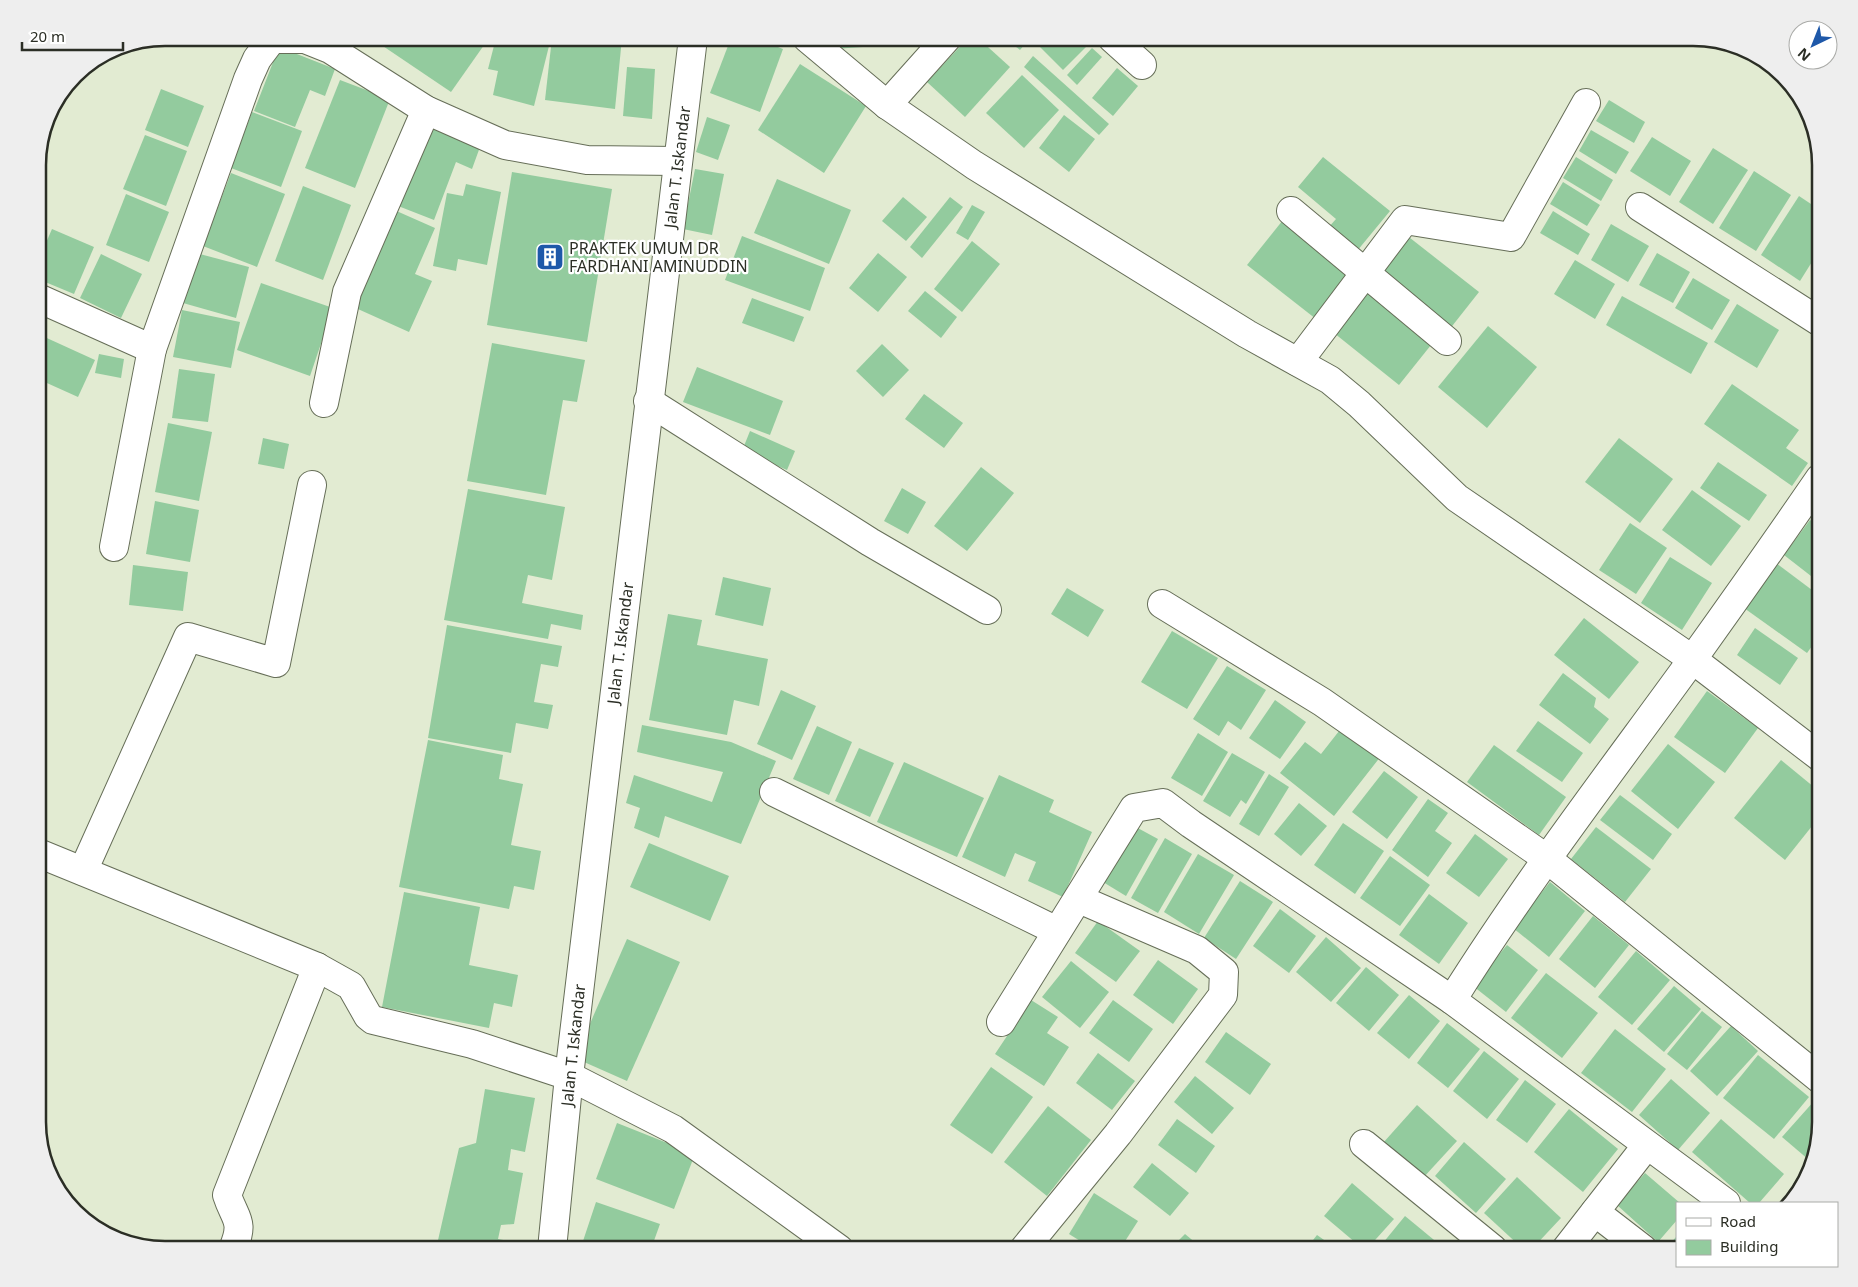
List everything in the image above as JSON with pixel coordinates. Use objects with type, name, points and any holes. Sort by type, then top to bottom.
[{"type":"street","points":[[887,105],[939,46]]},
{"type":"street","points":[[1121,46],[1142,65]]},
{"type":"street","points":[[114,547],[152,349],[257,59],[266,47]]},
{"type":"street","points":[[323,47],[350,60],[426,110],[505,145],[587,160],[677,161]]},
{"type":"street","name":"Jalan T. Iskandar","points":[[553,1241],[569,1076],[648,401],[692,47]]},
{"type":"street","points":[[817,47],[887,105],[974,165],[1247,334],[1330,380],[1359,404],[1457,498],[1692,659],[1812,751]]},
{"type":"street","points":[[1298,362],[1405,220],[1511,237],[1586,103]]},
{"type":"street","points":[[324,403],[347,292],[426,110]]},
{"type":"street","points":[[1640,207],[1812,317]]},
{"type":"street","points":[[1291,211],[1447,341]]},
{"type":"street","points":[[47,302],[152,349]]},
{"type":"street","points":[[648,401],[870,542],[987,610]]},
{"type":"street","points":[[83,871],[188,636],[276,663],[312,485]]},
{"type":"street","points":[[1452,1000],[1501,922],[1546,858],[1692,659],[1812,489]]},
{"type":"street","points":[[1162,604],[1322,702],[1546,858],[1812,1073]]},
{"type":"street","points":[[774,792],[1057,931]]},
{"type":"street","points":[[1000,1022],[1079,899],[1109,845],[1134,808],[1163,803],[1191,824],[1452,1000],[1725,1202]]},
{"type":"street","points":[[47,857],[317,967],[350,986],[368,1016],[373,1020],[472,1044],[569,1076],[674,1129],[828,1241]]},
{"type":"street","points":[[1031,1241],[1118,1134],[1223,995],[1224,972],[1197,950],[1079,899]]},
{"type":"street","points":[[237,1241],[240,1234],[237,1215],[230,1206],[227,1195],[317,967]]},
{"type":"street","points":[[1364,1144],[1482,1241]]},
{"type":"street","points":[[1573,1241],[1647,1145]]},
{"type":"street","points":[[1595,1212],[1632,1241]]},
{"type":"building","points":[[960,46],[987,46],[1010,67],[965,117],[927,82]]},
{"type":"building","points":[[1039,46],[1087,46],[1063,70]]},
{"type":"building","points":[[279,47],[335,69],[325,96],[310,90],[295,127],[254,111]]},
{"type":"building","points":[[384,47],[483,47],[451,92]]},
{"type":"building","points":[[494,47],[549,47],[534,106],[493,95],[498,71],[488,69]]},
{"type":"building","points":[[551,47],[621,47],[615,109],[545,100]]},
{"type":"building","points":[[728,47],[777,47],[783,49],[760,112],[710,93]]},
{"type":"building","points":[[833,47],[870,47],[833,49]]},
{"type":"building","points":[[1092,48],[1102,57],[1077,85],[1067,75]]},
{"type":"building","points":[[1033,56],[1109,124],[1099,135],[1024,67]]},
{"type":"building","points":[[800,64],[866,106],[824,173],[758,130]]},
{"type":"building","points":[[627,67],[655,69],[652,119],[623,116]]},
{"type":"building","points":[[1117,68],[1138,86],[1113,116],[1092,98]]},
{"type":"building","points":[[1022,75],[1059,110],[1024,148],[986,113]]},
{"type":"building","points":[[340,80],[390,99],[355,188],[305,168]]},
{"type":"building","points":[[161,89],[204,106],[188,147],[145,130]]},
{"type":"building","points":[[1609,100],[1645,122],[1634,143],[1596,121]]},
{"type":"building","points":[[252,112],[302,131],[281,187],[231,168]]},
{"type":"building","points":[[1064,115],[1095,139],[1069,172],[1039,148]]},
{"type":"building","points":[[707,117],[730,125],[718,160],[696,152]]},
{"type":"building","points":[[423,125],[480,147],[472,169],[456,162],[434,220],[393,204]]},
{"type":"building","points":[[1591,130],[1629,152],[1616,174],[1579,151]]},
{"type":"building","points":[[145,135],[187,151],[166,206],[123,189]]},
{"type":"building","points":[[1652,137],[1691,161],[1670,196],[1630,171]]},
{"type":"building","points":[[1713,148],[1748,170],[1713,224],[1679,202]]},
{"type":"building","points":[[1323,157],[1390,211],[1357,251],[1328,228],[1336,219],[1298,187]]},
{"type":"building","points":[[1576,157],[1613,180],[1601,201],[1563,178]]},
{"type":"building","points":[[695,169],[724,174],[712,235],[683,229]]},
{"type":"building","points":[[1754,171],[1791,195],[1756,251],[1719,228]]},
{"type":"building","name":"PRAKTEK UMUM DR FARDHANI AMINUDDIN","points":[[512,172],[612,189],[587,342],[487,325]]},
{"type":"building","points":[[231,173],[285,194],[257,267],[203,246]]},
{"type":"building","points":[[777,179],[851,210],[829,264],[754,233]]},
{"type":"building","points":[[1563,182],[1600,205],[1587,226],[1550,204]]},
{"type":"building","points":[[466,184],[501,192],[487,265],[458,259],[456,271],[433,266],[447,193],[463,196]]},
{"type":"building","points":[[303,186],[351,205],[323,280],[275,261]]},
{"type":"building","points":[[126,194],[169,212],[149,262],[106,245]]},
{"type":"building","points":[[1799,196],[1812,205],[1812,262],[1800,281],[1761,255]]},
{"type":"building","points":[[903,197],[927,217],[906,241],[882,221]]},
{"type":"building","points":[[950,197],[963,207],[922,258],[910,247]]},
{"type":"building","points":[[972,205],[985,212],[968,240],[956,233]]},
{"type":"building","points":[[392,209],[435,228],[415,274],[432,281],[409,332],[349,305]]},
{"type":"building","points":[[1553,211],[1590,234],[1578,255],[1540,233]]},
{"type":"building","points":[[1283,220],[1352,275],[1316,319],[1247,265]]},
{"type":"building","points":[[1611,224],[1649,246],[1628,282],[1591,260]]},
{"type":"building","points":[[52,229],[94,247],[74,294],[47,283],[47,240]]},
{"type":"building","points":[[1405,234],[1479,292],[1449,330],[1375,273]]},
{"type":"building","points":[[742,236],[825,268],[810,311],[725,280]]},
{"type":"building","points":[[972,241],[1000,264],[962,312],[934,289]]},
{"type":"building","points":[[196,253],[249,267],[236,318],[183,303]]},
{"type":"building","points":[[878,253],[907,277],[878,312],[849,288]]},
{"type":"building","points":[[1657,253],[1690,272],[1673,303],[1639,285]]},
{"type":"building","points":[[101,254],[142,274],[121,318],[80,298]]},
{"type":"building","points":[[1575,260],[1615,284],[1595,319],[1554,294]]},
{"type":"building","points":[[1693,278],[1730,300],[1712,330],[1675,308]]},
{"type":"building","points":[[261,283],[333,308],[310,376],[237,350]]},
{"type":"building","points":[[1365,284],[1435,340],[1399,385],[1329,329]]},
{"type":"building","points":[[925,291],[957,317],[941,338],[908,311]]},
{"type":"building","points":[[1622,296],[1708,343],[1691,374],[1606,325]]},
{"type":"building","points":[[752,298],[804,317],[794,342],[742,323]]},
{"type":"building","points":[[1737,304],[1779,330],[1757,368],[1714,342]]},
{"type":"building","points":[[182,310],[240,322],[231,368],[173,357]]},
{"type":"building","points":[[1488,326],[1537,367],[1487,428],[1438,387]]},
{"type":"building","points":[[47,338],[95,360],[78,397],[47,383]]},
{"type":"building","points":[[492,343],[585,360],[577,402],[563,400],[546,495],[467,481]]},
{"type":"building","points":[[882,344],[909,370],[883,397],[856,371]]},
{"type":"building","points":[[99,354],[124,359],[121,378],[95,373]]},
{"type":"building","points":[[697,367],[783,401],[770,435],[683,402]]},
{"type":"building","points":[[179,369],[215,374],[208,422],[172,418]]},
{"type":"building","points":[[1732,384],[1799,430],[1786,448],[1808,463],[1792,486],[1704,424]]},
{"type":"building","points":[[924,394],[963,423],[944,448],[905,419]]},
{"type":"building","points":[[168,423],[212,432],[199,501],[155,492]]},
{"type":"building","points":[[750,431],[795,451],[787,470],[742,451]]},
{"type":"building","points":[[263,438],[289,444],[284,469],[258,464]]},
{"type":"building","points":[[1619,438],[1673,479],[1640,523],[1585,482]]},
{"type":"building","points":[[1718,462],[1767,495],[1749,521],[1700,488]]},
{"type":"building","points":[[981,467],[1014,493],[967,551],[934,526]]},
{"type":"building","points":[[902,488],[926,502],[908,534],[884,521]]},
{"type":"building","points":[[468,489],[565,507],[552,580],[528,575],[522,603],[583,615],[581,630],[551,624],[548,639],[444,620]]},
{"type":"building","points":[[1692,490],[1741,526],[1711,566],[1662,530]]},
{"type":"building","points":[[155,501],[199,510],[190,562],[146,554]]},
{"type":"building","points":[[1810,520],[1812,522],[1812,577],[1784,555]]},
{"type":"building","points":[[1630,523],[1667,548],[1636,594],[1599,570]]},
{"type":"building","points":[[1670,557],[1712,583],[1682,630],[1641,603]]},
{"type":"building","points":[[1776,563],[1812,590],[1812,646],[1807,653],[1744,608]]},
{"type":"building","points":[[133,565],[188,572],[183,611],[129,605]]},
{"type":"building","points":[[723,577],[771,588],[763,626],[715,615]]},
{"type":"building","points":[[1067,588],[1104,610],[1088,637],[1051,614]]},
{"type":"building","points":[[668,614],[702,620],[697,645],[768,659],[759,706],[734,700],[727,735],[649,720]]},
{"type":"building","points":[[1584,618],[1639,662],[1609,699],[1554,655]]},
{"type":"building","points":[[447,625],[562,646],[558,667],[541,664],[534,702],[553,705],[548,729],[516,723],[511,753],[428,738]]},
{"type":"building","points":[[1755,628],[1798,658],[1780,685],[1737,655]]},
{"type":"building","points":[[1172,631],[1218,658],[1187,709],[1141,682]]},
{"type":"building","points":[[1227,666],[1266,690],[1241,730],[1228,721],[1219,736],[1193,719]]},
{"type":"building","points":[[1563,673],[1596,698],[1594,707],[1609,719],[1590,744],[1539,705]]},
{"type":"building","points":[[781,690],[816,706],[792,760],[757,744]]},
{"type":"building","points":[[1707,691],[1758,728],[1725,773],[1674,737]]},
{"type":"building","points":[[1275,700],[1306,722],[1280,759],[1249,738]]},
{"type":"building","points":[[1538,721],[1583,753],[1562,782],[1516,751]]},
{"type":"building","points":[[642,725],[731,742],[776,761],[741,844],[665,816],[659,838],[634,828],[640,808],[626,803],[634,775],[712,802],[723,772],[637,752]]},
{"type":"building","points":[[817,726],[852,742],[829,795],[793,779]]},
{"type":"building","points":[[1343,726],[1381,756],[1334,816],[1280,773],[1305,742],[1321,754]]},
{"type":"building","points":[[1198,733],[1228,752],[1202,796],[1171,778]]},
{"type":"building","points":[[428,740],[503,755],[499,779],[523,784],[511,845],[541,851],[534,890],[514,886],[509,909],[399,887]]},
{"type":"building","points":[[1668,744],[1715,782],[1678,829],[1631,791]]},
{"type":"building","points":[[1494,745],[1566,797],[1539,835],[1467,782]]},
{"type":"building","points":[[859,748],[894,763],[870,817],[835,801]]},
{"type":"building","points":[[1232,753],[1265,772],[1246,804],[1241,800],[1230,817],[1203,801]]},
{"type":"building","points":[[1781,760],[1812,785],[1812,826],[1785,860],[1734,818]]},
{"type":"building","points":[[904,762],[984,798],[957,857],[877,822]]},
{"type":"building","points":[[1384,771],[1418,797],[1387,839],[1352,812]]},
{"type":"building","points":[[1269,774],[1289,787],[1259,836],[1239,824]]},
{"type":"building","points":[[999,775],[1054,800],[1049,812],[1092,832],[1063,897],[1028,881],[1036,862],[1015,853],[1005,877],[962,857]]},
{"type":"building","points":[[1620,795],[1672,834],[1653,860],[1600,820]]},
{"type":"building","points":[[1428,799],[1448,813],[1435,831],[1452,843],[1428,877],[1392,850]]},
{"type":"building","points":[[1299,803],[1327,826],[1301,856],[1274,834]]},
{"type":"building","points":[[1343,823],[1384,851],[1355,894],[1314,865]]},
{"type":"building","points":[[1134,826],[1158,839],[1126,896],[1103,882]]},
{"type":"building","points":[[1596,827],[1651,869],[1625,902],[1571,859]]},
{"type":"building","points":[[1475,834],[1508,859],[1479,897],[1446,873]]},
{"type":"building","points":[[1165,838],[1192,854],[1158,913],[1131,898]]},
{"type":"building","points":[[649,843],[729,876],[710,921],[630,887]]},
{"type":"building","points":[[1198,854],[1234,875],[1199,934],[1164,912]]},
{"type":"building","points":[[1390,856],[1430,885],[1400,926],[1360,898]]},
{"type":"building","points":[[1240,881],[1273,902],[1236,959],[1204,938]]},
{"type":"building","points":[[1550,882],[1585,911],[1549,957],[1513,928]]},
{"type":"building","points":[[404,892],[480,907],[469,965],[518,975],[512,1007],[494,1003],[489,1028],[382,1007]]},
{"type":"building","points":[[1429,894],[1468,923],[1439,964],[1399,935]]},
{"type":"building","points":[[1280,909],[1316,936],[1289,973],[1253,946]]},
{"type":"building","points":[[1593,916],[1629,945],[1595,988],[1559,959]]},
{"type":"building","points":[[1098,921],[1140,951],[1116,982],[1075,953]]},
{"type":"building","points":[[1326,937],[1361,968],[1331,1002],[1296,972]]},
{"type":"building","points":[[627,939],[680,962],[627,1081],[575,1058]]},
{"type":"building","points":[[1507,945],[1538,970],[1506,1012],[1473,986]]},
{"type":"building","points":[[1636,951],[1670,980],[1632,1025],[1598,997]]},
{"type":"building","points":[[1158,960],[1198,989],[1173,1024],[1133,995]]},
{"type":"building","points":[[1071,961],[1109,992],[1080,1028],[1042,997]]},
{"type":"building","points":[[1366,967],[1399,995],[1369,1031],[1336,1003]]},
{"type":"building","points":[[1546,973],[1598,1013],[1562,1058],[1511,1018]]},
{"type":"building","points":[[1674,986],[1701,1009],[1664,1052],[1637,1029]]},
{"type":"building","points":[[1409,995],[1440,1021],[1409,1059],[1377,1033]]},
{"type":"building","points":[[1031,1000],[1058,1017],[1047,1033],[1069,1047],[1044,1086],[995,1054]]},
{"type":"building","points":[[1113,1000],[1153,1029],[1129,1062],[1089,1033]]},
{"type":"building","points":[[1702,1011],[1722,1027],[1687,1070],[1667,1054]]},
{"type":"building","points":[[1447,1023],[1480,1049],[1448,1088],[1417,1063]]},
{"type":"building","points":[[1731,1026],[1758,1051],[1717,1096],[1690,1071]]},
{"type":"building","points":[[1615,1029],[1666,1069],[1632,1112],[1581,1073]]},
{"type":"building","points":[[1226,1032],[1271,1064],[1250,1095],[1205,1062]]},
{"type":"building","points":[[1484,1051],[1519,1079],[1487,1119],[1453,1091]]},
{"type":"building","points":[[1098,1053],[1135,1081],[1112,1110],[1076,1083]]},
{"type":"building","points":[[1758,1055],[1809,1097],[1774,1139],[1723,1098]]},
{"type":"building","points":[[991,1067],[1033,1097],[992,1154],[950,1125]]},
{"type":"building","points":[[1195,1076],[1234,1108],[1212,1134],[1174,1102]]},
{"type":"building","points":[[1671,1079],[1710,1113],[1678,1150],[1639,1115]]},
{"type":"building","points":[[1525,1080],[1556,1104],[1527,1143],[1496,1120]]},
{"type":"building","points":[[485,1089],[535,1098],[525,1152],[511,1149],[508,1170],[523,1173],[514,1224],[501,1225],[498,1239],[508,1241],[438,1241],[459,1148],[476,1143]]},
{"type":"building","points":[[1812,1103],[1811,1137],[1806,1157],[1782,1137]]},
{"type":"building","points":[[1417,1105],[1457,1141],[1423,1178],[1383,1143]]},
{"type":"building","points":[[1048,1106],[1091,1140],[1047,1196],[1004,1162]]},
{"type":"building","points":[[1569,1109],[1618,1149],[1583,1192],[1534,1152]]},
{"type":"building","points":[[1177,1119],[1215,1146],[1196,1173],[1158,1145]]},
{"type":"building","points":[[1721,1119],[1784,1174],[1760,1202],[1749,1202],[1692,1152]]},
{"type":"building","points":[[617,1123],[695,1154],[674,1209],[596,1179]]},
{"type":"building","points":[[1464,1142],[1506,1179],[1476,1213],[1435,1176]]},
{"type":"building","points":[[1152,1163],[1189,1193],[1170,1216],[1133,1187]]},
{"type":"building","points":[[1645,1173],[1679,1202],[1676,1202],[1676,1221],[1659,1241],[1617,1205]]},
{"type":"building","points":[[1517,1177],[1561,1218],[1539,1241],[1514,1241],[1484,1213]]},
{"type":"building","points":[[1352,1183],[1394,1219],[1374,1241],[1354,1241],[1324,1216]]},
{"type":"building","points":[[1094,1193],[1138,1221],[1125,1241],[1080,1241],[1069,1234]]},
{"type":"building","points":[[596,1202],[660,1224],[654,1241],[583,1241]]},
{"type":"building","points":[[1405,1216],[1435,1241],[1385,1241]]},
{"type":"building","points":[[1185,1234],[1193,1241],[1178,1241]]},
{"type":"building","points":[[1317,1235],[1326,1241],[1312,1241]]},
{"type":"place","name":"PRAKTEK UMUM DR FARDHANI AMINUDDIN","points":[[550,257]]}]
